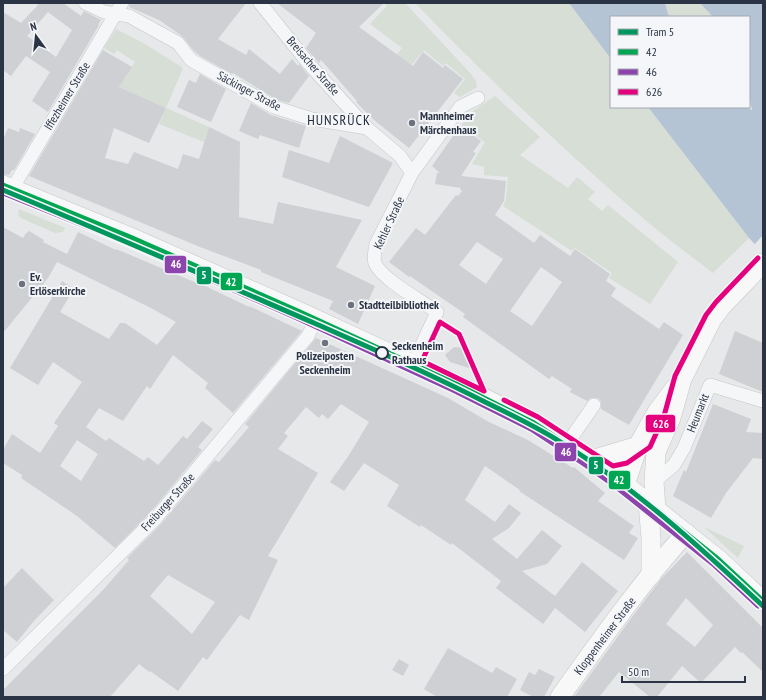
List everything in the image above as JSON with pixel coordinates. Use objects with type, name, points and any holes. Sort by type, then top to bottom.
[{"type":"main road","points":[[8,187],[130,237],[316,319],[534,423],[618,479],[723,564],[763,601]]},
{"type":"main road","points":[[618,479],[657,412],[682,379],[712,319],[721,307],[763,263]]},
{"type":"main road","points":[[650,575],[652,506],[656,452],[671,418],[682,379]]},
{"type":"main road","points":[[591,460],[638,446]]},
{"type":"main road","name":"Kloppenheimer Straße","points":[[560,697],[597,644],[650,575],[686,533]]},
{"type":"street","name":"Säckinger Straße","points":[[85,3],[104,12],[119,8],[129,16],[178,43],[191,60],[274,107],[312,119],[367,128]]},
{"type":"street","name":"Breisacher Straße","points":[[260,3],[309,64],[367,128]]},
{"type":"street","name":"Iffezheimer Straße","points":[[8,187],[119,8]]},
{"type":"street","name":"Kehler Straße","points":[[413,364],[437,312],[387,277],[378,268],[374,257],[376,244],[412,173],[460,107],[478,98]]},
{"type":"street","points":[[367,128],[400,156],[412,173]]},
{"type":"street","name":"Freiburger Straße","points":[[3,669],[155,519],[308,336],[316,319]]},
{"type":"street","name":"Heumarkt","points":[[654,482],[674,465],[684,448],[710,385],[763,401]]},
{"type":"street","points":[[567,444],[594,405]]},
{"type":"street","name":"Heumarkt","points":[[638,446],[656,452],[670,453],[684,448]]},
{"type":"shaded area","points":[[385,3],[405,3],[471,74],[476,81],[477,87],[460,97],[454,93],[465,79],[446,63],[443,66],[424,50],[408,69],[390,63],[402,48],[370,24],[387,6]]},
{"type":"shaded area","points":[[415,3],[569,3],[610,58],[610,108],[649,108],[749,238],[713,273],[669,240],[614,193],[556,141],[470,59]]},
{"type":"shaded area","points":[[665,3],[700,3],[712,16],[669,16]]},
{"type":"shaded area","points":[[116,29],[145,44],[183,68],[166,108],[119,87],[135,62],[117,50],[114,54],[104,48]]},
{"type":"shaded area","points":[[495,96],[540,137],[520,155],[568,188],[577,177],[595,192],[588,199],[602,211],[608,205],[678,262],[650,304],[609,278],[612,273],[575,248],[572,251],[503,206],[506,199],[508,177],[484,175],[484,167],[472,164],[485,142],[461,126],[473,111]]},
{"type":"shaded area","points":[[166,108],[209,127],[204,142],[159,124]]},
{"type":"shaded area","points":[[19,209],[65,228],[63,232],[55,233],[21,218],[18,215]]},
{"type":"shaded area","points":[[704,527],[744,546],[738,558]]},
{"type":"water","points":[[569,3],[665,3],[669,16],[610,16],[610,58]]},
{"type":"water","points":[[700,3],[763,3],[763,253],[749,238],[649,108],[748,108],[752,110],[750,99],[750,16],[712,16]]},
{"type":"pier","points":[[763,235],[763,255],[753,246]]},
{"type":"building","points":[[36,3],[63,3],[81,16],[84,11],[101,20],[48,112],[32,101],[50,72],[26,56],[11,76],[3,70],[3,12],[21,23],[38,5]],"holes":[[[48,12],[72,30],[56,57],[27,36]]]},
{"type":"building","points":[[130,3],[246,3],[218,39],[246,55],[249,49],[280,74],[292,59],[298,66],[299,64],[309,76],[289,103],[277,100],[233,73],[232,74],[200,56],[182,36],[159,20],[129,7]]},
{"type":"building","points":[[277,3],[384,3],[359,27],[413,66],[423,52],[443,68],[445,65],[463,79],[409,148],[374,120],[356,102],[357,101],[321,60],[319,63],[306,48],[316,33]]},
{"type":"building","points":[[103,50],[132,67],[119,87],[166,108],[149,143],[114,128],[105,158],[128,164],[134,152],[178,169],[183,154],[199,159],[209,127],[240,142],[239,217],[273,224],[278,202],[362,220],[336,267],[375,286],[358,324],[329,309],[333,301],[261,272],[261,270],[200,247],[29,176]]},
{"type":"building","points":[[200,74],[226,89],[211,122],[177,107],[189,80],[196,83]]},
{"type":"building","points":[[251,103],[271,115],[306,126],[299,148],[260,135],[258,139],[239,131]]},
{"type":"building","points":[[460,126],[481,141],[473,152],[476,153],[461,176],[506,181],[504,201],[495,215],[534,243],[540,235],[570,256],[575,249],[610,274],[606,281],[616,288],[611,296],[659,329],[664,322],[683,335],[629,425],[601,409],[601,402],[598,398],[591,398],[587,401],[570,392],[572,389],[552,376],[549,379],[463,317],[465,314],[389,262],[416,228],[425,235],[456,195],[458,196],[462,191],[460,189],[461,188],[435,184],[437,173],[440,173],[432,166]],"holes":[[[477,242],[503,259],[486,284],[459,265]],[[541,267],[562,282],[532,326],[510,311]]]},
{"type":"building","points":[[8,128],[19,132],[20,128],[35,134],[14,170],[12,170],[9,175],[3,174],[3,140]]},
{"type":"building","points":[[340,136],[393,163],[369,207],[282,177],[289,150],[329,163]]},
{"type":"building","points":[[3,227],[23,238],[29,231],[44,240],[43,242],[67,254],[78,232],[116,250],[199,283],[302,331],[233,413],[205,388],[208,383],[173,355],[150,389],[147,386],[123,421],[99,408],[86,427],[106,441],[109,438],[144,461],[148,457],[158,465],[183,436],[187,439],[202,421],[213,429],[198,447],[202,450],[149,514],[115,548],[77,516],[21,478],[22,475],[3,463],[3,450],[12,434],[40,453],[58,426],[54,423],[82,382],[53,362],[38,385],[10,368],[62,281],[74,289],[60,312],[109,339],[120,323],[125,323],[157,345],[176,322],[149,307],[57,262],[48,278],[3,333]],"holes":[[[77,440],[98,454],[81,481],[60,466]]]},
{"type":"building","points":[[735,331],[763,343],[763,392],[719,374]]},
{"type":"building","points":[[316,338],[448,398],[487,421],[528,440],[573,468],[574,467],[605,493],[598,501],[634,526],[629,533],[638,538],[624,560],[519,491],[520,490],[485,466],[465,500],[495,522],[509,504],[521,513],[509,528],[492,539],[517,559],[542,530],[562,546],[547,564],[522,571],[555,596],[582,562],[618,591],[585,632],[555,608],[543,624],[496,588],[501,581],[452,543],[451,545],[421,525],[420,527],[387,506],[399,485],[364,463],[344,491],[330,482],[349,455],[369,422],[341,404],[328,419],[322,414],[319,418],[306,407],[284,433],[288,436],[278,449],[318,473],[268,556],[278,560],[249,620],[240,615],[207,660],[203,657],[178,691],[139,664],[110,697],[3,697],[3,690],[103,590],[129,560],[127,558],[161,524],[215,460],[219,462],[249,427],[245,424]],"holes":[[[168,575],[215,602],[192,634],[150,596]]]},
{"type":"building","points":[[454,347],[464,348],[472,369],[450,362],[445,355]]},
{"type":"building","points":[[713,404],[751,419],[746,432],[763,433],[763,459],[753,458],[726,493],[711,518],[673,496],[684,470],[686,472]]},
{"type":"building","points":[[687,552],[763,628],[763,672],[735,647],[701,683],[682,666],[657,697],[650,697],[619,672],[599,697],[574,697],[629,621],[661,579]],"holes":[[[686,598],[713,625],[695,647],[666,624]]]},
{"type":"building","points":[[22,568],[54,600],[33,622],[17,642],[3,630],[3,588]]},
{"type":"building","points":[[448,648],[492,673],[496,667],[517,679],[507,697],[437,697],[424,689]]},
{"type":"building","points":[[399,659],[409,665],[403,676],[392,670]]},
{"type":"building","points":[[539,669],[555,677],[544,697],[533,697],[520,690],[529,672],[535,675]]},
{"type":"tram line","name":"5","points":[[3,190],[378,351],[443,381],[541,430],[613,477],[639,497],[690,539],[763,606]]},
{"type":"transit line","name":"42","points":[[3,185],[130,237],[300,312],[456,384],[534,423],[619,480],[718,559],[763,601]]},
{"type":"transit line","name":"46","points":[[3,193],[127,243],[297,318],[453,390],[531,429],[615,486],[713,564],[758,606]]},
{"type":"transit line","name":"626","points":[[504,400],[538,417],[613,466],[627,463],[650,447],[664,416],[675,376],[706,315],[716,302],[758,258]]},
{"type":"transit line","name":"626","points":[[440,322],[459,334],[484,391],[422,361],[440,322]]},
{"type":"place","name":"Mannheimer Märchenhaus","points":[[412,123]]},
{"type":"place","name":"Ev. Erlöserkirche","points":[[22,284]]},
{"type":"place","name":"Stadtteilbibliothek","points":[[351,305]]},
{"type":"place","name":"Polizeiposten Seckenheim","points":[[325,343]]},
{"type":"place","name":"Seckenheim Rathaus","points":[[382,353]]},
{"type":"district","name":"HUNSRÜCK","points":[[339,120]]}]
